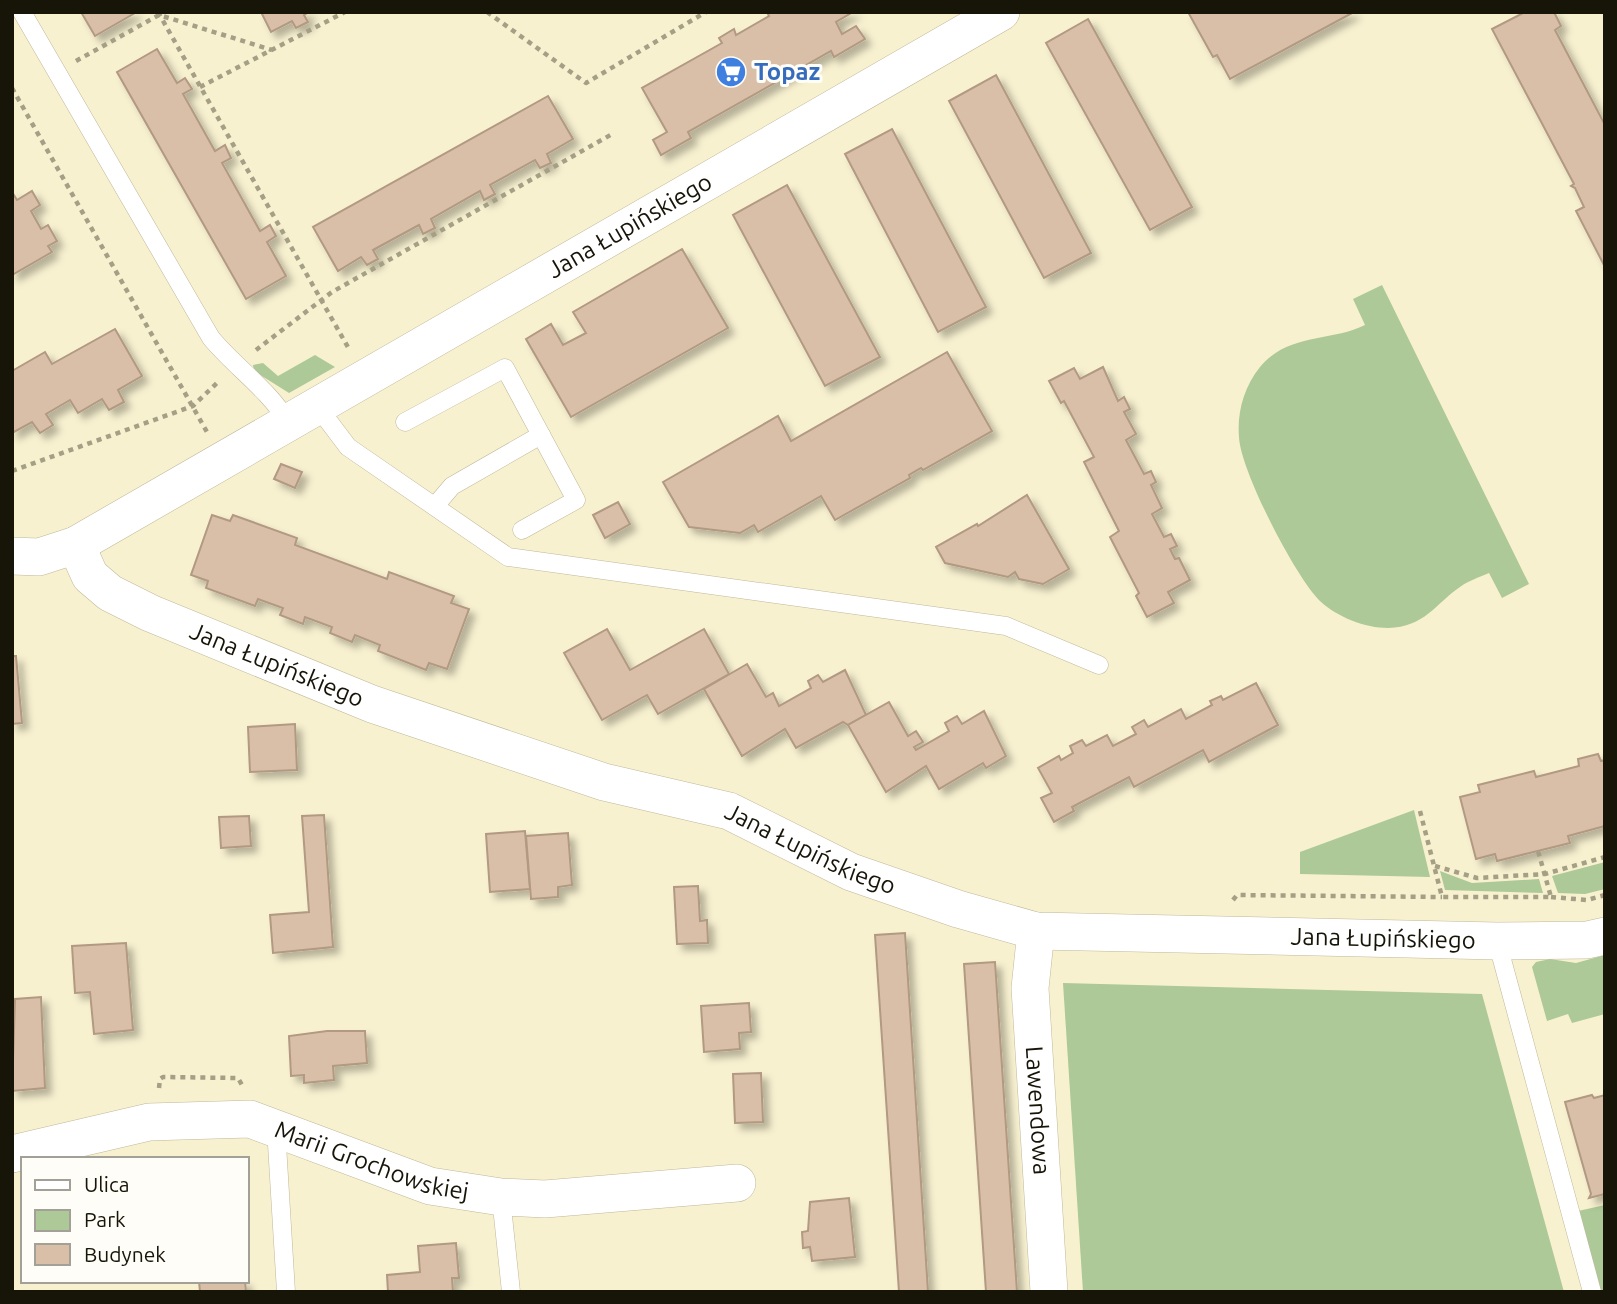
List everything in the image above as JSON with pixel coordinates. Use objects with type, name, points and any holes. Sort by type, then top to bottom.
[{"type":"street","name":"Jana Łupińskiego","points":[[12,556],[39,557],[76,545],[1001,12]]},
{"type":"street","name":"Jana Łupińskiego","points":[[76,545],[90,576],[110,593],[150,613],[372,704],[604,782],[729,811],[851,872],[958,909],[1036,931],[1497,941],[1587,940],[1605,936]]},
{"type":"street","name":"Lawendowa","points":[[1036,931],[1030,988],[1049,1292]]},
{"type":"street","name":"Marii Grochowskiej","points":[[12,1154],[158,1121],[250,1119],[430,1186],[501,1197],[545,1199],[737,1183]]},
{"type":"lane","points":[[22,12],[211,338],[235,366],[271,397],[302,414],[508,556],[1006,626],[1099,665]]},
{"type":"lane","points":[[405,422],[505,368],[576,500],[522,530]]},
{"type":"lane","points":[[435,506],[452,486],[541,435]]},
{"type":"lane","points":[[1497,941],[1592,1292]]},
{"type":"lane","points":[[276,1127],[286,1292]]},
{"type":"lane","points":[[501,1197],[511,1292]]},
{"type":"path","points":[[200,87],[345,12]]},
{"type":"path","points":[[487,12],[586,83],[706,12]]},
{"type":"path","points":[[159,14],[356,360]]},
{"type":"path","points":[[56,72],[159,14],[272,50]]},
{"type":"path","points":[[12,88],[213,442]]},
{"type":"path","points":[[12,471],[192,406],[235,366],[321,300],[614,133]]},
{"type":"path","points":[[1420,811],[1442,897],[1551,897],[1587,900],[1605,895]]},
{"type":"path","points":[[1538,851],[1551,897]]},
{"type":"path","points":[[1434,866],[1478,878],[1545,874],[1605,857]]},
{"type":"green space","points":[[1382,285],[1529,584],[1502,598],[1489,573],[1463,585],[1428,614],[1411,624],[1388,628],[1361,624],[1343,617],[1327,607],[1310,589],[1271,523],[1249,473],[1239,437],[1241,409],[1246,391],[1260,367],[1283,348],[1365,325],[1353,299]]},
{"type":"green space","points":[[315,355],[335,367],[289,393],[254,371],[253,365],[263,363],[278,376]]},
{"type":"green space","points":[[1414,810],[1430,877],[1300,874],[1300,852]]},
{"type":"green space","points":[[1605,862],[1605,889],[1585,894],[1558,893],[1552,876]]},
{"type":"green space","points":[[1440,871],[1472,883],[1539,879],[1543,893],[1445,890]]},
{"type":"green space","points":[[1605,955],[1605,1014],[1572,1023],[1568,1014],[1547,1021],[1532,967],[1536,962],[1550,959],[1576,963]]},
{"type":"green space","points":[[1063,983],[1482,994],[1564,1292],[1083,1292]]},
{"type":"green space","points":[[1605,1205],[1605,1292],[1601,1292],[1578,1211]]},
{"type":"building","points":[[81,12],[135,12],[135,13],[95,36]]},
{"type":"building","points":[[261,12],[309,12],[304,15],[308,22],[296,28],[292,21],[271,32]]},
{"type":"building","name":"Topaz","points":[[767,12],[853,12],[836,22],[842,34],[856,26],[865,39],[834,57],[831,51],[688,132],[691,138],[661,155],[653,140],[667,132],[642,88],[722,43],[719,38],[734,29],[736,35],[769,16]]},
{"type":"building","points":[[1188,12],[1354,12],[1230,79],[1217,55],[1213,57]]},
{"type":"building","points":[[1525,12],[1554,12],[1561,26],[1555,30],[1605,125],[1605,267],[1576,211],[1584,207],[1575,188],[1571,186],[1574,184],[1492,29]]},
{"type":"building","points":[[1088,19],[1192,207],[1150,230],[1046,43]]},
{"type":"building","points":[[157,49],[177,83],[185,78],[192,89],[183,94],[215,151],[225,145],[231,158],[222,163],[260,231],[270,225],[276,236],[267,242],[286,276],[246,299],[117,72]]},
{"type":"building","points":[[996,75],[1091,253],[1044,278],[949,101]]},
{"type":"building","points":[[548,96],[573,139],[547,154],[551,163],[540,168],[535,160],[490,185],[495,194],[484,200],[480,191],[431,219],[435,228],[423,234],[419,225],[373,250],[378,259],[367,265],[361,257],[338,271],[313,227]]},
{"type":"building","points":[[892,129],[986,307],[938,332],[845,154]]},
{"type":"building","points":[[787,185],[880,357],[825,386],[733,215]]},
{"type":"building","points":[[32,191],[40,205],[31,211],[41,229],[48,225],[57,241],[48,246],[52,252],[12,275],[12,192],[17,200]]},
{"type":"building","points":[[682,249],[728,328],[571,417],[526,339],[551,324],[563,345],[586,333],[573,312]]},
{"type":"building","points":[[115,329],[142,376],[118,390],[124,402],[109,410],[102,399],[78,413],[70,400],[46,414],[53,425],[40,433],[32,422],[12,433],[12,371],[45,352],[52,364]]},
{"type":"building","points":[[947,352],[992,431],[923,470],[921,468],[909,475],[910,478],[835,520],[821,496],[758,532],[754,525],[740,533],[689,527],[663,482],[778,416],[791,441]]},
{"type":"building","points":[[1103,367],[1118,401],[1124,397],[1130,409],[1124,412],[1136,434],[1126,440],[1144,474],[1151,471],[1156,482],[1151,485],[1162,508],[1152,514],[1164,537],[1171,534],[1177,546],[1170,549],[1175,559],[1179,558],[1190,580],[1168,592],[1174,603],[1147,617],[1136,596],[1139,593],[1110,537],[1119,531],[1084,462],[1094,457],[1064,401],[1061,403],[1049,381],[1074,368],[1080,379]]},
{"type":"building","points":[[281,464],[302,472],[295,488],[274,479]]},
{"type":"building","points":[[1027,495],[1069,569],[1043,584],[1019,579],[1015,572],[1008,577],[945,563],[936,547],[977,524],[978,526]]},
{"type":"building","points":[[618,502],[630,524],[605,538],[593,515]]},
{"type":"building","points":[[212,515],[230,521],[233,515],[297,538],[295,545],[387,579],[389,572],[454,596],[451,603],[469,609],[447,669],[429,663],[426,670],[378,651],[380,645],[355,635],[352,642],[330,633],[332,627],[305,617],[303,624],[280,615],[283,608],[258,599],[255,606],[206,588],[208,581],[191,575]]},
{"type":"building","points":[[607,629],[630,670],[704,629],[729,674],[658,714],[647,695],[602,720],[564,653]]},
{"type":"building","points":[[12,656],[16,656],[22,723],[12,724]]},
{"type":"building","points":[[747,664],[766,697],[773,693],[779,706],[811,688],[808,681],[818,675],[823,682],[845,670],[866,715],[848,725],[843,722],[796,748],[785,729],[742,756],[704,689]]},
{"type":"building","points":[[1256,683],[1278,725],[1209,762],[1203,750],[1134,787],[1129,777],[1072,807],[1074,811],[1054,822],[1041,798],[1052,793],[1038,768],[1059,756],[1061,760],[1073,753],[1070,746],[1082,740],[1086,746],[1107,735],[1113,746],[1136,734],[1132,727],[1144,720],[1148,727],[1181,709],[1186,719],[1212,705],[1210,701],[1221,696],[1223,700]]},
{"type":"building","points":[[889,702],[908,736],[916,731],[923,742],[914,747],[916,750],[949,731],[945,723],[957,716],[962,724],[984,711],[1006,756],[986,768],[983,763],[939,789],[926,766],[886,792],[848,725]]},
{"type":"building","points":[[295,724],[297,770],[250,772],[248,727]]},
{"type":"building","points":[[1598,754],[1601,761],[1605,760],[1605,826],[1568,836],[1570,843],[1497,861],[1495,854],[1476,859],[1460,797],[1480,792],[1478,785],[1534,771],[1536,777],[1579,766],[1578,759]]},
{"type":"building","points":[[324,815],[333,947],[273,953],[270,915],[309,912],[302,816]]},
{"type":"building","points":[[249,816],[251,846],[221,848],[219,817]]},
{"type":"building","points":[[525,831],[530,889],[490,892],[486,834]]},
{"type":"building","points":[[568,833],[572,885],[558,887],[558,897],[531,899],[526,836]]},
{"type":"building","points":[[698,886],[700,921],[707,920],[708,943],[677,944],[674,887]]},
{"type":"building","points":[[905,933],[928,1292],[899,1292],[875,935]]},
{"type":"building","points":[[126,943],[133,1030],[94,1034],[90,992],[75,993],[72,946]]},
{"type":"building","points":[[995,962],[1017,1292],[986,1292],[964,964]]},
{"type":"building","points":[[41,997],[45,1088],[12,1091],[15,999]]},
{"type":"building","points":[[749,1003],[751,1032],[739,1033],[740,1049],[704,1052],[701,1006]]},
{"type":"building","points":[[327,1031],[365,1031],[367,1063],[333,1066],[334,1080],[304,1083],[304,1075],[291,1076],[289,1036]]},
{"type":"building","points":[[761,1073],[763,1122],[735,1123],[733,1074]]},
{"type":"building","points":[[1592,1095],[1594,1098],[1605,1095],[1605,1194],[1589,1198],[1591,1194],[1565,1102]]},
{"type":"building","points":[[849,1198],[855,1257],[812,1261],[810,1247],[803,1248],[802,1232],[808,1231],[810,1202]]},
{"type":"building","points":[[456,1243],[459,1278],[452,1278],[453,1292],[388,1292],[387,1275],[420,1272],[418,1246]]},
{"type":"building","points":[[199,1283],[245,1283],[246,1292],[200,1292]]},
{"type":"place","name":"Topaz","points":[[731,72]]}]
